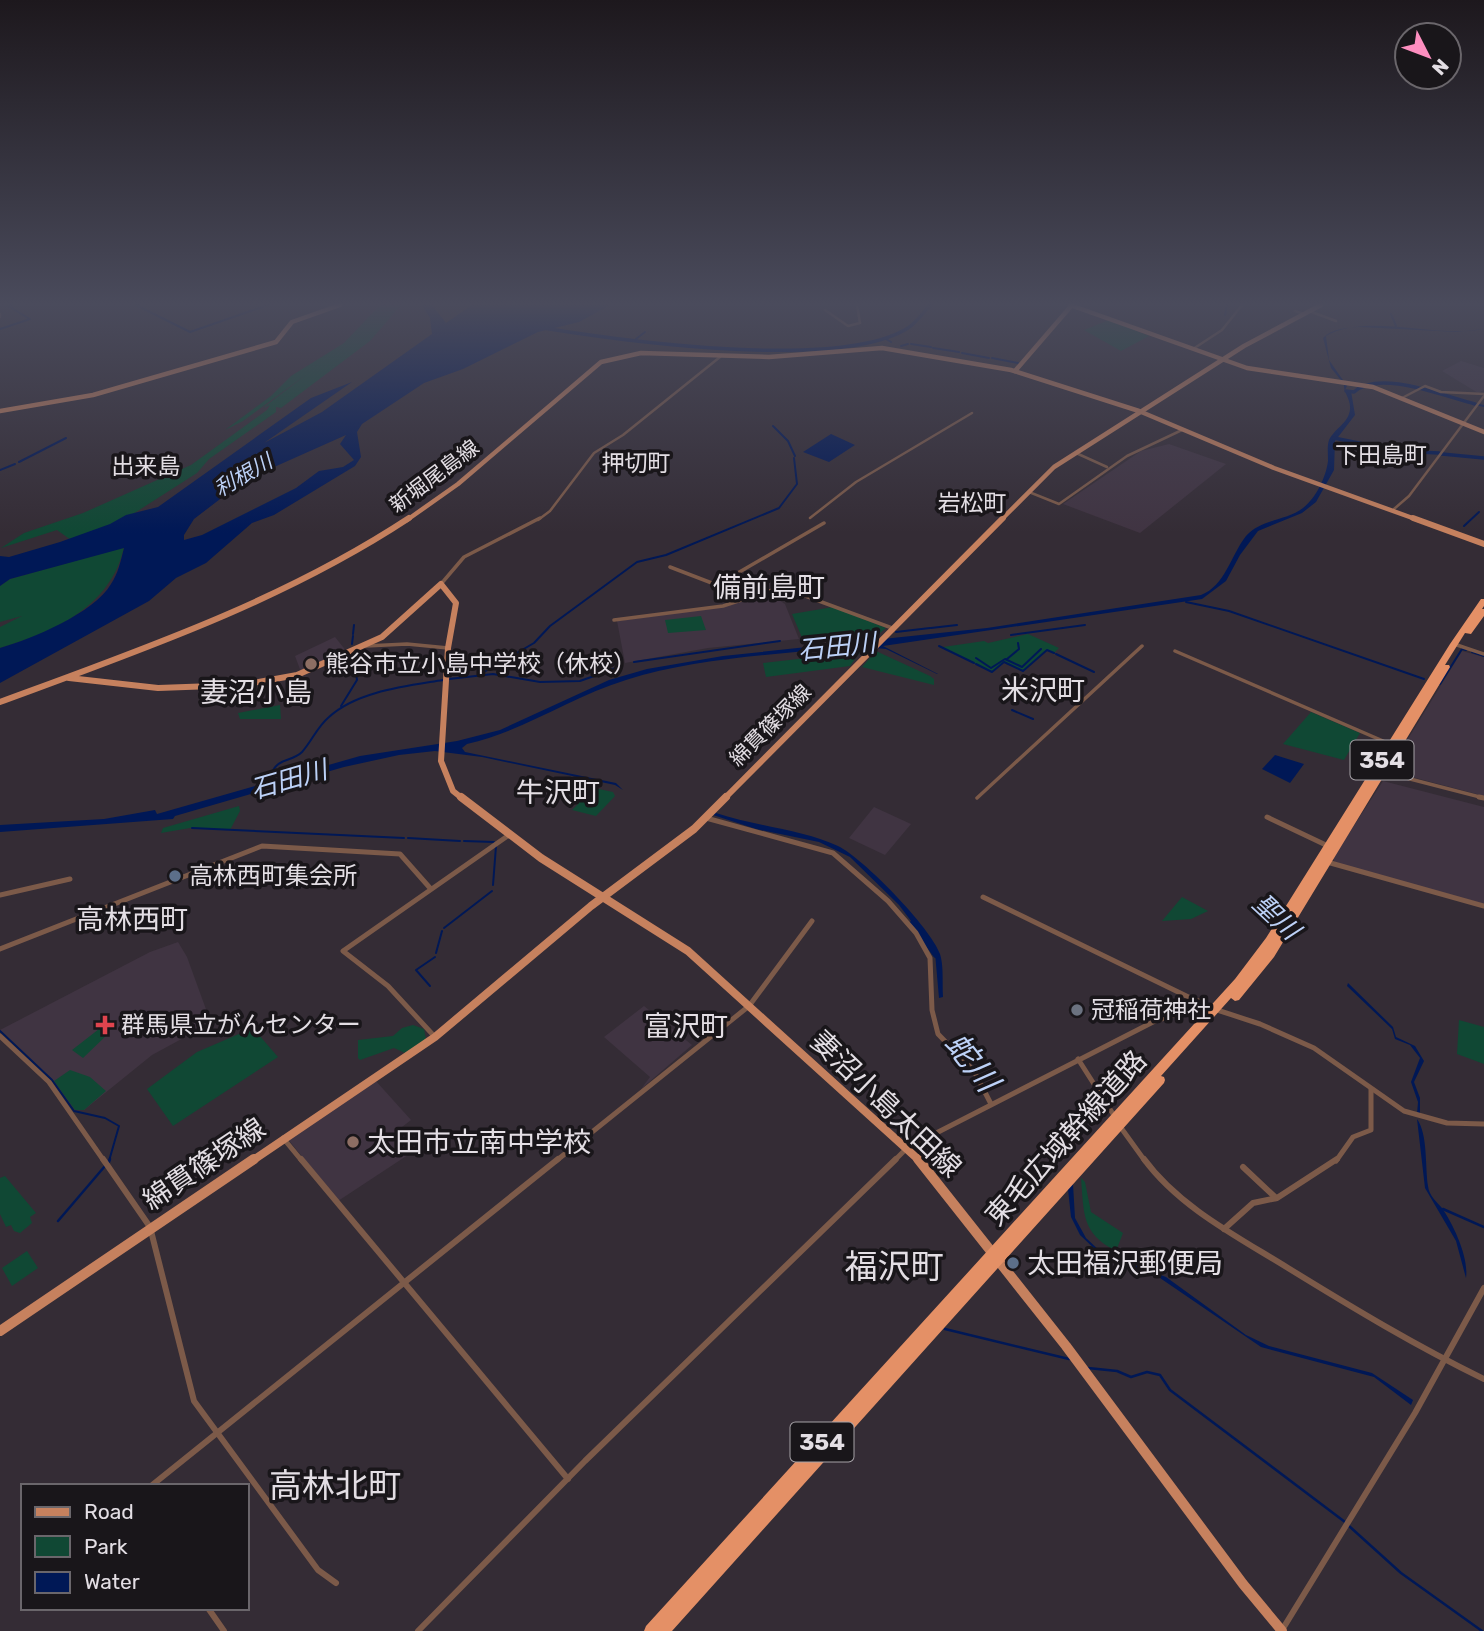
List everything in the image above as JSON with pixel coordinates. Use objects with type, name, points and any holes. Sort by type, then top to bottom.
[{"type":"highway","name":"東毛広域幹線道路","points":[[662,1631],[996,1256],[1264,963],[1283,925],[1484,601]]},
{"type":"highway","name":"東毛広域幹線道路","points":[[1456,645],[1484,611]]},
{"type":"highway","name":"東毛広域幹線道路","points":[[651,1631],[996,1256]]},
{"type":"main road","points":[[0,411],[93,395],[141,381]]},
{"type":"main road","name":"新堀尾島線","points":[[0,702],[69,678],[253,605],[360,549],[417,513],[578,381]]},
{"type":"main road","name":"新堀尾島線","points":[[1045,381],[1141,413],[1318,484],[1394,509],[1484,544]]},
{"type":"main road","name":"綿貫篠塚線","points":[[0,1331],[283,1137],[435,1037],[603,897],[706,817],[1054,467],[1189,381]]},
{"type":"main road","points":[[1338,381],[1363,385],[1484,432]]},
{"type":"main road","points":[[69,678],[148,688],[241,685],[307,672],[364,646],[394,628],[441,583],[456,603],[449,648]]},
{"type":"main road","name":"妻沼小島太田線","points":[[449,648],[442,755],[443,772],[453,791],[509,835],[678,944],[925,1165],[1243,1584],[1282,1631]]},
{"type":"street","points":[[441,583],[468,554],[530,526],[546,514],[594,453],[624,435],[690,381]]},
{"type":"street","points":[[1394,509],[1409,496],[1484,396],[1441,392],[1428,386],[1400,399]]},
{"type":"street","points":[[810,517],[856,482],[972,413]]},
{"type":"street","points":[[1029,492],[1059,504],[1136,451],[1166,442],[1182,430]]},
{"type":"street","points":[[1076,453],[1108,468]]},
{"type":"street","points":[[670,566],[716,585],[824,523]]},
{"type":"street","points":[[614,620],[723,606],[781,587],[892,628]]},
{"type":"street","points":[[364,646],[408,644],[449,648]]},
{"type":"street","points":[[1456,645],[1484,654]]},
{"type":"street","points":[[977,798],[1142,646]]},
{"type":"street","points":[[1175,651],[1394,746]]},
{"type":"street","points":[[1379,770],[1484,798]]},
{"type":"street","points":[[706,817],[804,842],[833,853],[849,863],[891,902],[929,953],[931,1007],[936,1028],[947,1045],[975,1072],[992,1104]]},
{"type":"street","points":[[1267,817],[1331,848]]},
{"type":"street","points":[[435,1037],[388,986],[343,951],[509,835]]},
{"type":"street","points":[[0,949],[262,846],[400,854],[430,888]]},
{"type":"street","points":[[1323,861],[1484,906]]},
{"type":"street","points":[[0,895],[70,879]]},
{"type":"street","points":[[983,897],[1219,1011],[1260,1024],[1314,1048],[1405,1111],[1425,1119],[1484,1124]]},
{"type":"street","points":[[153,1484],[216,1431],[749,1006],[763,992],[772,973],[790,951],[800,932],[812,921]]},
{"type":"street","points":[[418,1631],[568,1479],[907,1148],[1155,1021],[1192,1009],[1199,1001]]},
{"type":"street","points":[[0,1036],[49,1082],[150,1227],[193,1398],[318,1570],[336,1583]]},
{"type":"street","points":[[1078,1059],[1117,1122],[1160,1181],[1224,1229],[1399,1337],[1484,1379]]},
{"type":"street","points":[[1224,1229],[1254,1202],[1277,1198],[1334,1164],[1353,1137],[1371,1130],[1371,1089]]},
{"type":"street","points":[[283,1137],[568,1479]]},
{"type":"street","points":[[1242,1167],[1277,1198]]},
{"type":"street","points":[[1282,1631],[1415,1413],[1484,1288]]},
{"type":"street","points":[[209,1610],[224,1631]]},
{"type":"shaded area","points":[[1459,381],[1484,381],[1484,390],[1478,393]]},
{"type":"shaded area","points":[[1169,444],[1226,464],[1140,533],[1063,504],[1141,451]]},
{"type":"shaded area","points":[[768,593],[785,604],[799,639],[708,648],[625,663],[617,621],[716,608]]},
{"type":"shaded area","points":[[335,637],[347,652],[301,672],[295,656]]},
{"type":"shaded area","points":[[1462,651],[1484,657],[1484,796],[1393,772],[1390,768]]},
{"type":"shaded area","points":[[1383,781],[1484,807],[1484,904],[1335,863],[1333,858]]},
{"type":"shaded area","points":[[874,807],[911,824],[885,855],[849,838]]},
{"type":"shaded area","name":"群馬県立がんセンター","points":[[178,942],[187,957],[211,1023],[152,1055],[84,1110],[75,1110],[53,1080],[0,1030],[150,952]]},
{"type":"shaded area","points":[[644,1006],[692,1045],[641,1089],[650,1077],[604,1037]]},
{"type":"shaded area","name":"太田市立南中学校","points":[[375,1080],[411,1120],[402,1127],[420,1147],[338,1201],[287,1138]]},
{"type":"green space","points":[[286,381],[297,381],[243,421],[225,430],[271,396]]},
{"type":"green space","points":[[298,381],[317,381],[281,408],[276,407],[276,412],[209,459],[197,473],[122,521],[71,540],[57,530],[1,548],[24,533],[83,513],[191,465],[267,410],[270,405],[263,408]]},
{"type":"green space","points":[[124,547],[107,586],[93,601],[60,625],[0,648],[0,627],[22,616],[0,622],[0,586],[10,579]]},
{"type":"green space","points":[[833,607],[886,628],[880,633],[803,640],[792,614]]},
{"type":"green space","points":[[701,616],[706,630],[668,633],[665,620]]},
{"type":"green space","points":[[1028,634],[1059,648],[1054,653],[1047,650],[1023,671],[1004,662],[992,672],[943,647],[984,641],[988,643]]},
{"type":"green space","points":[[876,651],[930,676],[934,679],[934,685],[862,667]]},
{"type":"green space","points":[[860,652],[850,666],[766,677],[763,663]]},
{"type":"green space","points":[[280,705],[281,719],[240,719],[238,713]]},
{"type":"green space","points":[[1311,712],[1360,733],[1344,760],[1283,744]]},
{"type":"green space","points":[[575,784],[613,792],[615,796],[596,816],[572,810],[579,803],[578,796],[563,793]]},
{"type":"green space","points":[[239,806],[240,811],[230,830],[190,828],[161,833],[163,828]]},
{"type":"green space","points":[[1182,897],[1208,911],[1191,919],[1162,921]]},
{"type":"green space","points":[[1459,1020],[1484,1027],[1484,1064],[1457,1054]]},
{"type":"green space","points":[[413,1025],[424,1029],[426,1039],[405,1053],[394,1048],[360,1060],[358,1058],[358,1040],[393,1036],[402,1028]]},
{"type":"green space","points":[[253,1028],[278,1057],[173,1126],[147,1089],[197,1052]]},
{"type":"green space","points":[[99,1029],[109,1033],[83,1058],[72,1050]]},
{"type":"green space","points":[[70,1070],[90,1077],[106,1091],[84,1110],[75,1110],[54,1081]]},
{"type":"green space","points":[[5,1176],[36,1213],[30,1217],[32,1223],[20,1233],[14,1231],[11,1225],[6,1227],[0,1214],[0,1178]]},
{"type":"green space","points":[[1081,1178],[1085,1182],[1091,1212],[1123,1233],[1116,1251],[1096,1237],[1086,1221]]},
{"type":"green space","points":[[27,1251],[38,1268],[12,1286],[2,1268]]},
{"type":"water","name":"利根川","points":[[366,381],[429,381],[362,424],[357,432],[361,457],[355,466],[274,515],[252,523],[206,563],[176,578],[149,601],[0,683],[0,648],[61,624],[91,605],[103,595],[113,580],[124,548],[10,579],[0,586],[0,556],[9,557],[60,542],[110,524],[126,515],[158,507],[311,398],[352,382],[264,443],[322,412]],"holes":[[[346,435],[340,444],[354,460],[343,467],[319,471],[296,488],[202,535],[184,540],[184,535],[194,519],[245,480]]]},
{"type":"water","name":"石田川","points":[[1345,390],[1351,391],[1355,415],[1335,441],[1334,470],[1316,502],[1302,513],[1258,531],[1240,555],[1226,581],[1202,599],[883,646],[938,674],[886,649],[854,646],[681,666],[606,687],[528,723],[462,748],[465,752],[616,783],[623,790],[615,785],[482,757],[435,751],[399,755],[344,767],[175,816],[173,819],[0,832],[0,825],[104,819],[155,810],[157,814],[360,756],[457,741],[500,730],[609,680],[647,669],[723,656],[987,628],[1201,595],[1216,585],[1252,530],[1296,512],[1308,504],[1323,480],[1328,461],[1329,440],[1349,414]]},
{"type":"water","points":[[831,434],[855,445],[829,462],[803,452]]},
{"type":"water","points":[[1275,755],[1304,764],[1290,783],[1262,769]]},
{"type":"water","points":[[716,813],[825,841],[838,846],[863,864],[895,895],[934,942],[941,959],[943,997],[939,998],[935,953],[899,905],[850,857],[819,842],[756,829],[713,815]]},
{"type":"water","points":[[1348,983],[1393,1027],[1396,1037],[1415,1046],[1424,1061],[1414,1082],[1420,1098],[1420,1115],[1417,1114],[1418,1102],[1411,1082],[1420,1058],[1410,1045],[1395,1039],[1392,1029],[1347,986]]},
{"type":"water","points":[[1417,1119],[1425,1142],[1429,1190],[1459,1241],[1465,1260],[1466,1278],[1456,1241],[1425,1188]]},
{"type":"water","points":[[1073,1184],[1075,1218],[1086,1238],[1101,1252],[1166,1277],[1246,1335],[1269,1346],[1372,1373],[1413,1400],[1411,1405],[1374,1377],[1261,1347],[1160,1278],[1100,1254],[1080,1235],[1071,1217],[1068,1189]]},
{"type":"waterway","points":[[1346,391],[1354,392],[1379,383],[1395,384],[1412,386],[1475,404]]},
{"type":"waterway","points":[[1475,404],[1484,406]]},
{"type":"waterway","points":[[773,426],[788,441],[795,456]]},
{"type":"waterway","points":[[19,462],[66,438]]},
{"type":"waterway","points":[[1334,438],[1398,451],[1439,453]]},
{"type":"waterway","points":[[1442,454],[1484,458]]},
{"type":"waterway","points":[[484,672],[534,643],[550,626],[637,562],[666,555],[779,508],[797,484],[794,458]]},
{"type":"waterway","points":[[0,470],[15,464]]},
{"type":"waterway","points":[[1464,526],[1479,512]]},
{"type":"waterway","points":[[1186,602],[1229,611],[1424,679]]},
{"type":"waterway","points":[[353,634],[354,625]]},
{"type":"waterway","points":[[931,628],[957,625]]},
{"type":"waterway","points":[[1011,635],[1085,625]]},
{"type":"waterway","points":[[896,632],[930,628]]},
{"type":"waterway","points":[[352,644],[353,636]]},
{"type":"waterway","points":[[634,662],[780,641]]},
{"type":"waterway","points":[[1007,659],[1019,649],[1018,643]]},
{"type":"waterway","points":[[939,646],[974,663]]},
{"type":"waterway","points":[[976,658],[991,668],[1005,659],[1022,667],[1041,649]]},
{"type":"waterway","points":[[1440,684],[1462,649],[1466,650]]},
{"type":"waterway","points":[[976,664],[992,672],[1004,662],[1023,671],[1047,650],[1054,653]]},
{"type":"waterway","points":[[1472,652],[1484,656]]},
{"type":"waterway","points":[[341,706],[357,680],[353,653]]},
{"type":"waterway","points":[[1056,654],[1094,672]]},
{"type":"waterway","points":[[449,679],[493,674],[540,682],[580,681],[622,666]]},
{"type":"waterway","name":"石田川","points":[[272,773],[281,762],[302,752],[325,721],[340,708],[368,695],[443,680]]},
{"type":"waterway","name":"聖川","points":[[1012,710],[1033,719]]},
{"type":"waterway","points":[[192,828],[404,838]]},
{"type":"waterway","points":[[408,838],[460,841]]},
{"type":"waterway","points":[[464,841],[494,842]]},
{"type":"waterway","points":[[493,885],[496,846]]},
{"type":"waterway","points":[[444,928],[492,891]]},
{"type":"waterway","name":"蛇川","points":[[913,923],[936,955]]},
{"type":"waterway","points":[[436,953],[442,931]]},
{"type":"waterway","points":[[430,986],[416,970],[435,957]]},
{"type":"waterway","points":[[0,1031],[52,1080],[74,1111],[105,1118],[119,1126],[109,1161]]},
{"type":"waterway","points":[[58,1221],[105,1166]]},
{"type":"waterway","points":[[1443,1209],[1484,1227]]},
{"type":"waterway","points":[[945,1329],[1069,1359]]},
{"type":"waterway","points":[[1088,1368],[1117,1371],[1131,1377],[1147,1372],[1160,1375],[1170,1390],[1345,1522]]},
{"type":"waterway","points":[[1349,1526],[1401,1573],[1482,1631]]},
{"type":"place","name":"熊谷市立小島中学校（休校）","points":[[311,664]]},
{"type":"place","name":"高林西町集会所","points":[[175,876]]},
{"type":"place","name":"冠稲荷神社","points":[[1077,1010]]},
{"type":"place","name":"群馬県立がんセンター","points":[[105,1025]]},
{"type":"place","name":"太田市立南中学校","points":[[353,1142]]},
{"type":"place","name":"太田福沢郵便局","points":[[1013,1263]]},
{"type":"district","name":"下田島町","points":[[1381,455]]},
{"type":"district","name":"押切町","points":[[636,463]]},
{"type":"district","name":"出来島","points":[[146,466]]},
{"type":"district","name":"岩松町","points":[[972,503]]},
{"type":"district","name":"備前島町","points":[[769,587]]},
{"type":"district","name":"米沢町","points":[[1043,690]]},
{"type":"district","name":"妻沼小島","points":[[256,692]]},
{"type":"district","name":"牛沢町","points":[[558,792]]},
{"type":"district","name":"高林西町","points":[[132,919]]},
{"type":"district","name":"富沢町","points":[[686,1026]]},
{"type":"district","name":"福沢町","points":[[894,1266]]},
{"type":"district","name":"高林北町","points":[[335,1485]]}]
